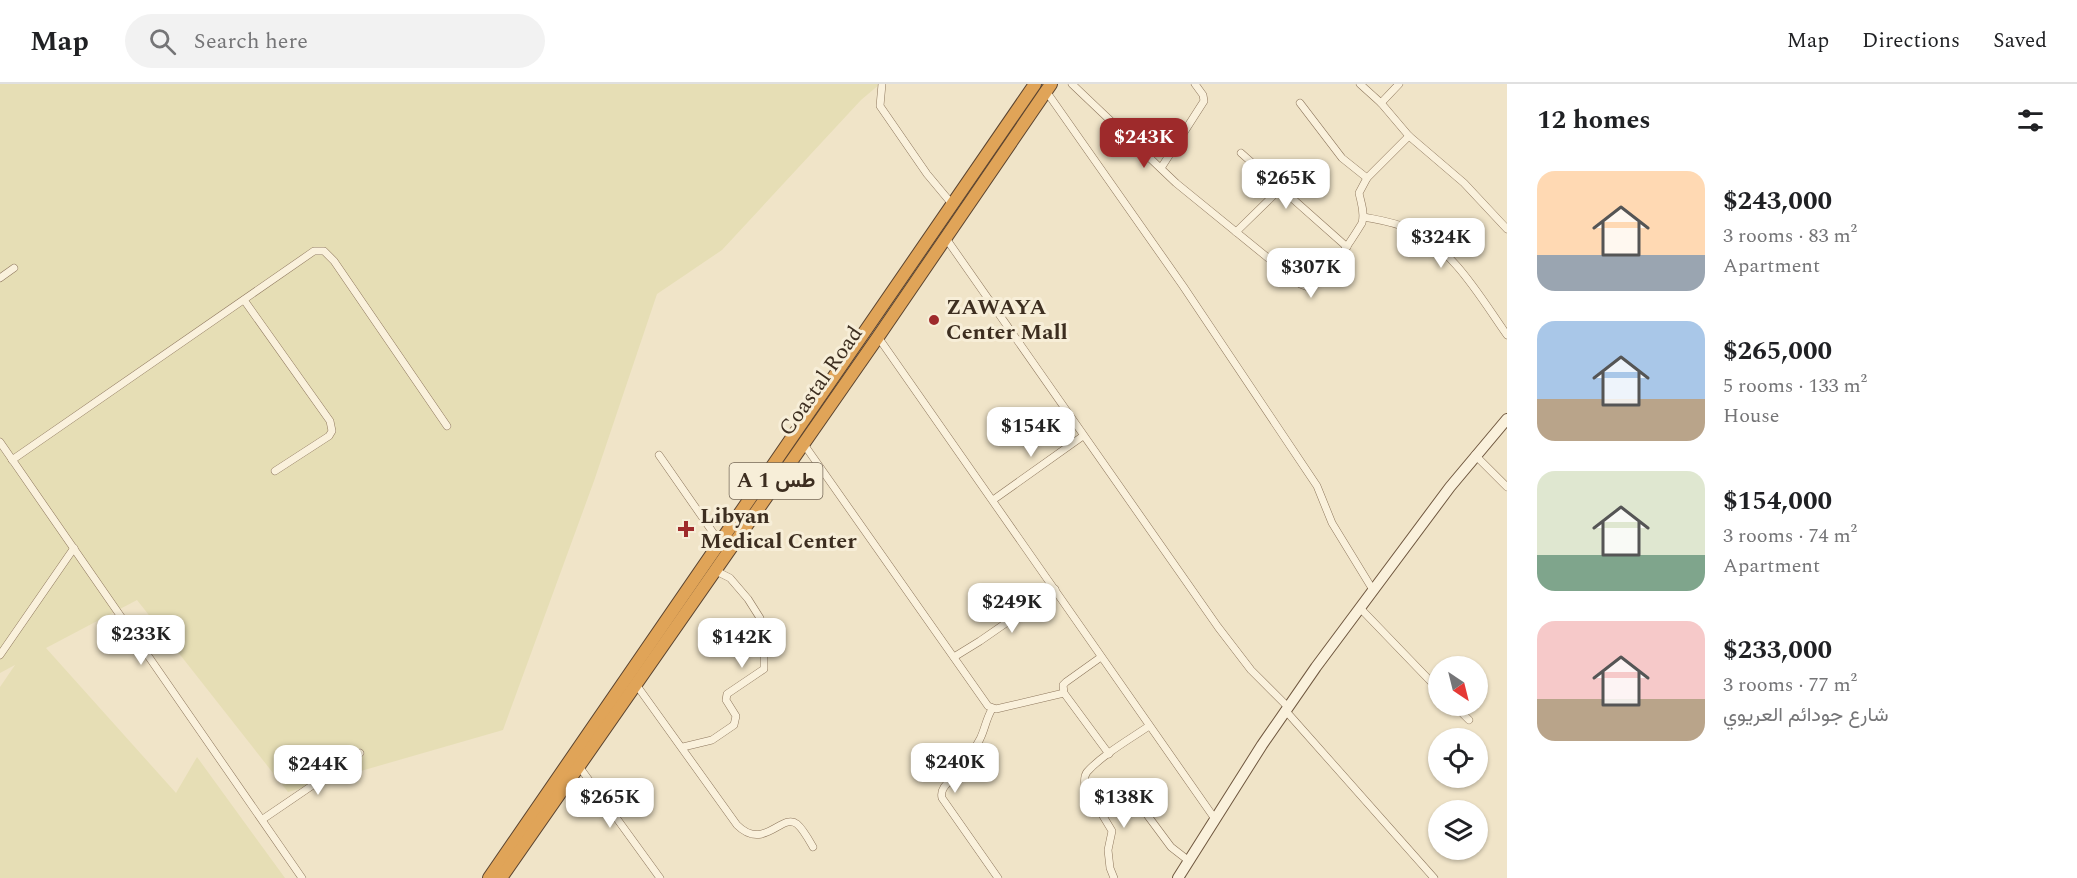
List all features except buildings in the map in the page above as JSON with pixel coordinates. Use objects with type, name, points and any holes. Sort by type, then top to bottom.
[{"type":"highway","name":"Coastal Road","points":[[489,878],[721,544],[952,204],[1044,86]]},
{"type":"highway","name":"Coastal Road","points":[[501,878],[878,336],[1044,86]]},
{"type":"street","points":[[882,84],[880,106],[927,174],[952,204]]},
{"type":"street","points":[[1072,84],[1188,193],[1300,284],[1308,287],[1347,248],[1364,217],[1359,193],[1367,178],[1408,136]]},
{"type":"street","points":[[1161,168],[1204,101],[1203,95],[1195,84]]},
{"type":"street","points":[[1360,84],[1381,103],[1408,136],[1464,183],[1507,230]]},
{"type":"street","points":[[1381,103],[1399,84]]},
{"type":"street","points":[[1044,86],[1183,286],[1317,486],[1332,523],[1373,590]]},
{"type":"street","points":[[1300,103],[1342,158],[1367,178]]},
{"type":"street","points":[[1241,153],[1347,248]]},
{"type":"street","points":[[1236,232],[1280,189]]},
{"type":"street","points":[[1364,217],[1408,228],[1434,244],[1473,287],[1507,335]]},
{"type":"street","points":[[945,237],[1218,627],[1251,670],[1434,878]]},
{"type":"street","points":[[12,460],[314,251],[324,250],[334,261],[447,426]]},
{"type":"street","points":[[0,278],[14,267]]},
{"type":"street","points":[[244,300],[330,421],[332,431],[329,436],[275,471]]},
{"type":"street","points":[[878,336],[1215,819]]},
{"type":"street","points":[[1178,878],[1286,708],[1475,455],[1507,419]]},
{"type":"street","points":[[993,500],[1083,436]]},
{"type":"street","points":[[0,442],[302,878]]},
{"type":"street","points":[[802,443],[992,709]]},
{"type":"street","points":[[659,455],[721,544]]},
{"type":"street","points":[[1475,455],[1507,488]]},
{"type":"street","points":[[0,655],[74,548]]},
{"type":"street","points":[[682,747],[712,740],[734,725],[736,716],[726,700],[727,694],[761,671],[765,664],[764,633],[760,618],[730,578],[714,570]]},
{"type":"street","points":[[954,657],[1055,589]]},
{"type":"street","points":[[1360,608],[1428,679]]},
{"type":"street","points":[[1101,657],[1066,682],[1064,693],[1109,754]]},
{"type":"street","points":[[635,683],[736,825],[744,832],[758,835],[768,833],[790,821],[796,823],[813,847]]},
{"type":"street","points":[[998,878],[942,798],[941,793],[966,763],[980,740],[985,720],[992,709],[1064,693]]},
{"type":"street","points":[[1465,716],[1469,720]]},
{"type":"street","points":[[1114,878],[1110,868],[1108,850],[1112,831],[1091,796],[1084,779],[1086,773],[1109,754],[1149,726]]},
{"type":"street","points":[[262,819],[360,753]]},
{"type":"street","points":[[578,765],[660,878]]},
{"type":"street","points":[[1091,796],[1145,812],[1171,847],[1189,861]]},
{"type":"shaded area","points":[[0,84],[880,84],[861,100],[722,250],[657,294],[594,481],[503,730],[288,792],[137,600],[46,648],[176,793],[197,757],[285,878],[0,878],[0,687],[15,665],[0,673]]},
{"type":"place","name":"ZAWAYA Center Mall","points":[[934,320]]},
{"type":"place","name":"Libyan Medical Center","points":[[686,529]]}]
